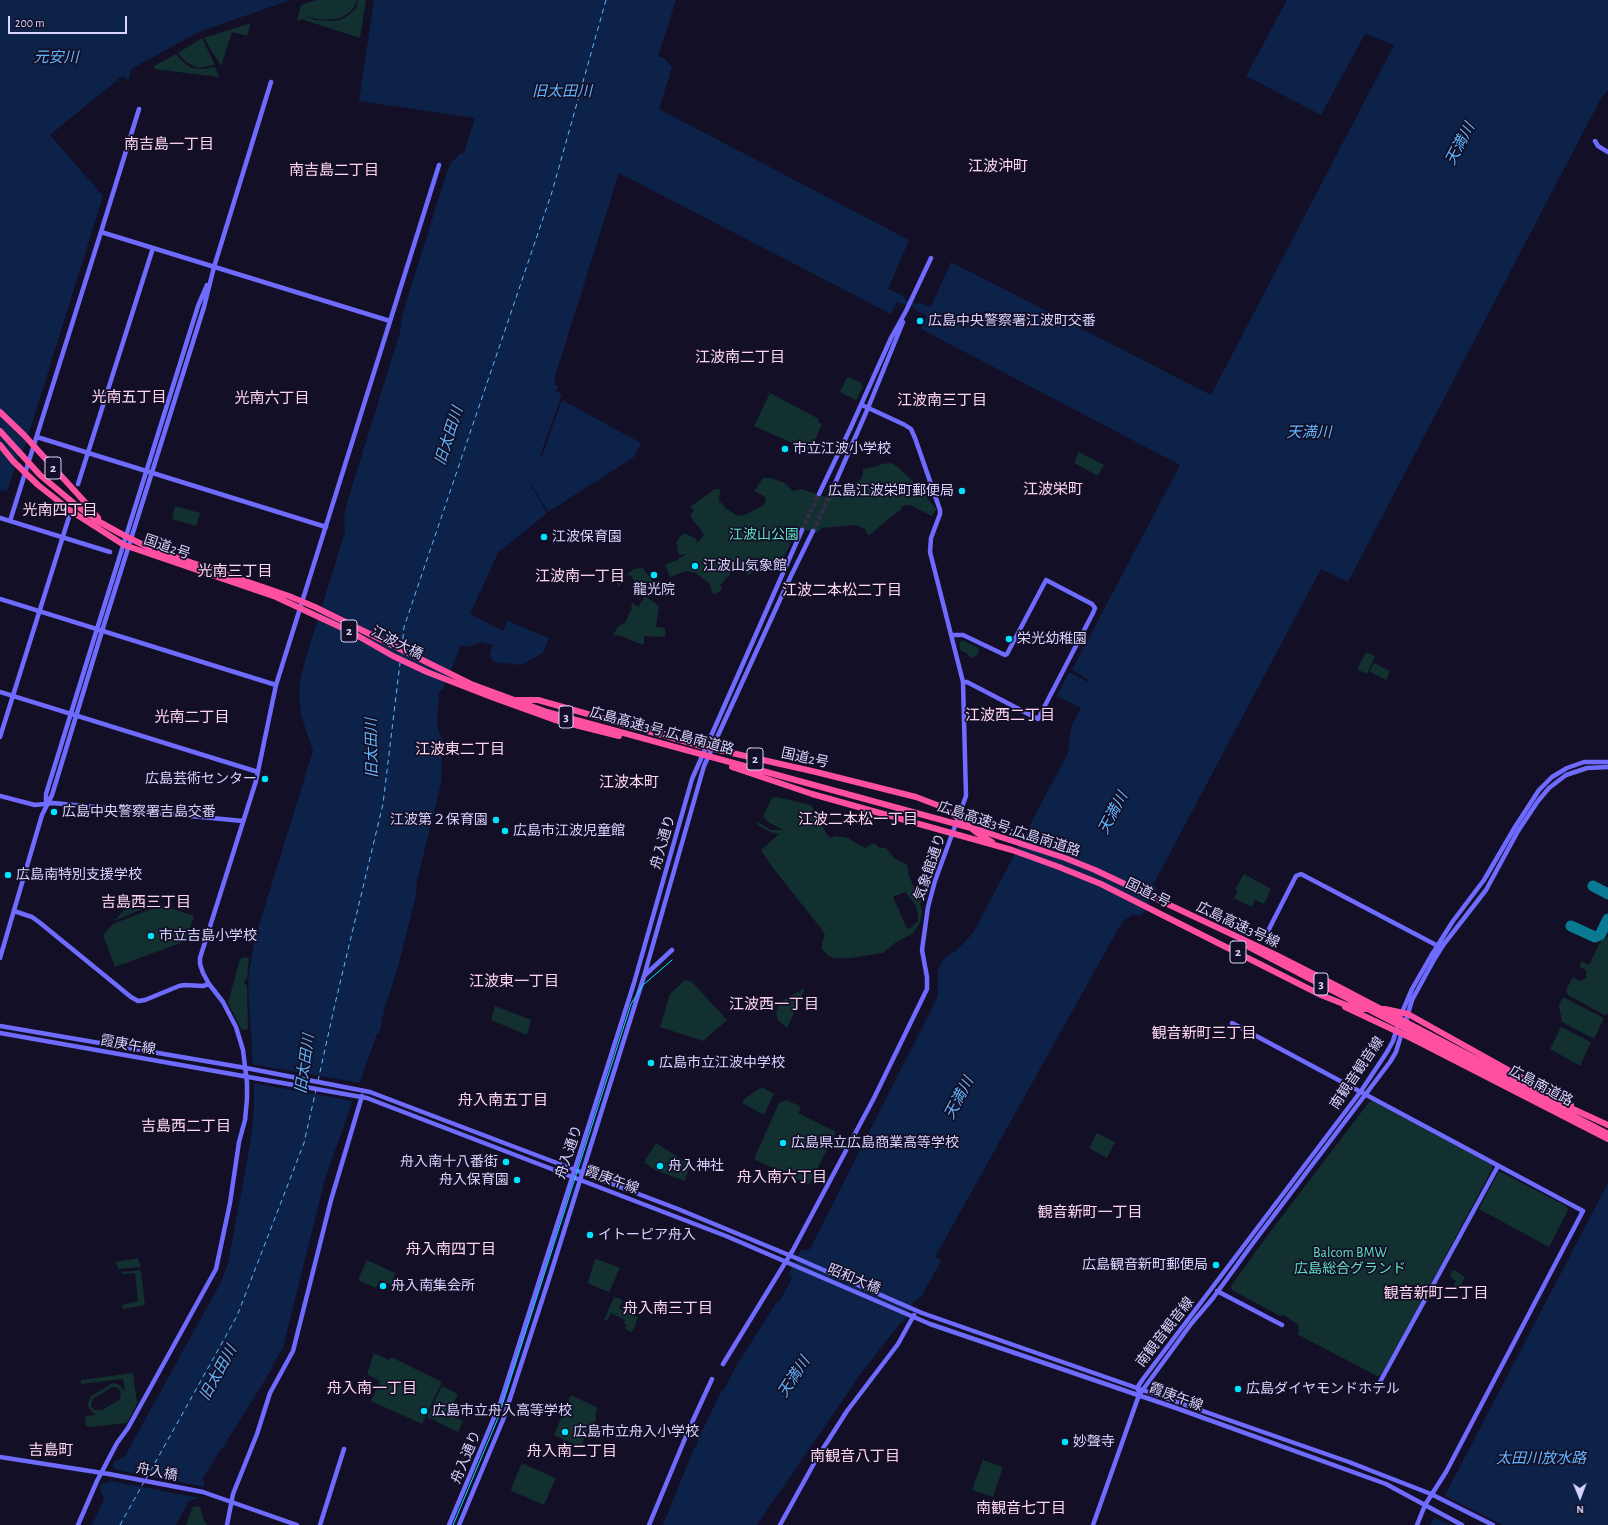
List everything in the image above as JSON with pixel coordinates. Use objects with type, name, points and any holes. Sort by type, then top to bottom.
[{"type":"highway","name":"国道2号","points":[[0,412],[24,435],[83,500],[105,527],[127,546]]},
{"type":"highway","name":"広島高速3号;広島南道路","points":[[0,431],[24,458],[58,490],[96,520],[124,536],[181,560],[315,606],[471,684],[547,712],[1014,841],[1095,870],[1178,910]]},
{"type":"highway","name":"国道2号","points":[[0,445],[13,461],[70,514],[127,546],[202,572]]},
{"type":"highway","name":"江波大橋","points":[[202,572],[276,597],[351,632],[393,656],[427,672],[496,699]]},
{"type":"highway","name":"国道2号","points":[[496,699],[538,700],[705,747],[757,760],[816,772],[916,797],[937,805],[959,818],[977,833],[1001,847]]},
{"type":"highway","name":"国道2号","points":[[496,699],[555,720],[704,757],[812,794],[1012,850],[1059,867],[1101,884],[1398,1033]]},
{"type":"highway","name":"広島高速3号線","points":[[1178,910],[1289,962],[1465,1056]]},
{"type":"highway","name":"国道2号","points":[[1321,994],[1346,1005],[1363,1009],[1386,1009],[1405,1013]]},
{"type":"highway","name":"2","points":[[1405,1013],[1563,1100],[1581,1113]]},
{"type":"highway","name":"2","points":[[1398,1033],[1608,1139]]},
{"type":"highway","name":"広島南道路","points":[[1465,1056],[1608,1126]]},
{"type":"highway","name":"広島南道路","points":[[1465,1056],[1608,1134]]},
{"type":"street","points":[[0,958],[46,804],[46,794],[74,715],[99,630],[204,307],[214,267],[271,82]]},
{"type":"street","points":[[10,521],[139,110]]},
{"type":"street","points":[[1595,140],[1598,146],[1608,152]]},
{"type":"street","points":[[78,1525],[104,1474],[117,1443],[132,1421],[216,1269],[230,1203],[239,1142],[245,1120],[247,1099],[246,1068],[243,1050],[236,1027],[223,1002],[200,969],[200,958],[258,772],[276,685],[439,165]]},
{"type":"street","points":[[101,232],[390,321]]},
{"type":"street","points":[[78,484],[153,248]]},
{"type":"street","points":[[830,495],[897,340],[911,301],[931,258]]},
{"type":"street","points":[[819,494],[862,405],[891,338],[908,309]]},
{"type":"street","name":"気象館通り","points":[[723,1364],[787,1262],[874,1098],[927,989],[927,977],[922,950],[925,919],[934,882],[966,796],[967,788],[963,682],[930,552],[932,538],[940,510],[911,429],[862,405]]},
{"type":"street","points":[[37,437],[326,527]]},
{"type":"street","points":[[0,737],[70,514]]},
{"type":"street","points":[[0,518],[110,552]]},
{"type":"street","points":[[704,757],[705,747],[747,656],[802,530]]},
{"type":"street","points":[[704,757],[712,748],[813,531]]},
{"type":"street","points":[[951,635],[963,635],[1005,655],[1007,654],[1046,580],[1092,604],[1095,608],[1038,719],[967,682],[963,682]]},
{"type":"street","points":[[0,599],[190,660],[276,685]]},
{"type":"street","points":[[0,692],[258,772]]},
{"type":"street","name":"舟入通り","points":[[449,1525],[501,1401],[574,1170],[596,1107],[634,983],[692,779],[704,757]]},
{"type":"street","name":"舟入通り","points":[[459,1525],[508,1405],[583,1173],[644,976],[704,757]]},
{"type":"street","name":"南観音観音線","points":[[1405,1013],[1406,1000],[1416,980],[1453,921],[1484,880],[1522,815],[1542,786],[1556,773],[1573,765],[1590,762],[1608,762]]},
{"type":"street","name":"南観音観音線","points":[[1093,1525],[1139,1395],[1364,1093],[1398,1033],[1405,1013],[1435,958],[1486,890],[1518,831],[1544,793],[1555,782],[1571,773],[1587,768],[1608,767]]},
{"type":"street","points":[[0,796],[35,805],[53,803],[243,821]]},
{"type":"street","points":[[1268,931],[1296,876],[1301,874],[1438,946]]},
{"type":"street","points":[[14,911],[32,917],[39,922],[138,1001],[145,1000],[179,986],[203,986],[209,984]]},
{"type":"street","points":[[644,976],[672,950]]},
{"type":"street","points":[[1232,1023],[1583,1212],[1446,1472],[1425,1505],[1417,1525]]},
{"type":"street","name":"昭和大橋","points":[[0,1026],[246,1068],[370,1092],[678,1209],[790,1255],[912,1308],[998,1341],[1343,1460],[1438,1497],[1493,1525]]},
{"type":"street","name":"南観音観音線","points":[[1139,1395],[1137,1388],[1364,1093],[1390,1062],[1396,1052],[1398,1033]]},
{"type":"street","name":"霞庚午線","points":[[0,1034],[362,1096],[675,1216],[792,1264]]},
{"type":"street","points":[[227,1525],[232,1502],[257,1434],[270,1393],[293,1351],[331,1200],[362,1096]]},
{"type":"street","points":[[1380,1382],[1498,1166]]},
{"type":"street","name":"昭和大橋","points":[[792,1264],[908,1315]]},
{"type":"street","points":[[1217,1291],[1282,1325]]},
{"type":"street","points":[[780,1525],[813,1464],[847,1411],[898,1344],[917,1310]]},
{"type":"street","name":"霞庚午線","points":[[908,1315],[995,1347],[1139,1395],[1386,1484],[1462,1525]]},
{"type":"street","points":[[649,1525],[689,1429],[712,1379]]},
{"type":"street","points":[[320,1525],[344,1449]]},
{"type":"street","name":"舟入橋","points":[[0,1457],[203,1492],[297,1525]]},
{"type":"green space","points":[[316,0],[357,0],[350,12],[341,18],[323,20],[305,16],[315,20],[332,21],[340,20],[349,15],[356,8],[358,0],[366,0],[360,38],[301,19],[300,21],[297,20],[301,5]]},
{"type":"green space","points":[[251,23],[247,36],[232,32],[221,66],[204,38]]},
{"type":"green space","points":[[202,38],[215,65],[198,68],[186,62],[178,53]]},
{"type":"green space","points":[[176,54],[185,64],[192,68],[204,69],[215,67],[219,77],[154,69],[154,66]]},
{"type":"green space","points":[[847,377],[862,383],[861,385],[863,386],[856,400],[840,392]]},
{"type":"green space","points":[[770,393],[819,419],[818,422],[822,424],[810,451],[754,426]]},
{"type":"green space","points":[[1079,452],[1104,465],[1098,476],[1074,463]]},
{"type":"green space","name":"江波山公園","points":[[891,463],[898,467],[927,493],[927,498],[937,510],[932,516],[910,505],[902,506],[901,510],[868,536],[865,529],[856,525],[822,528],[817,533],[798,528],[778,566],[763,562],[749,575],[737,567],[730,572],[730,575],[722,584],[720,584],[722,590],[715,594],[712,593],[710,584],[696,573],[686,571],[670,577],[665,565],[686,554],[680,555],[678,553],[677,541],[684,533],[696,539],[697,543],[704,535],[692,519],[690,514],[694,511],[690,507],[715,489],[720,489],[719,501],[727,509],[738,516],[745,515],[764,505],[766,498],[754,491],[763,478],[771,478],[785,483],[793,491],[802,489],[825,497],[827,494],[836,497],[860,480],[863,474],[863,469],[878,466],[880,464]]},
{"type":"green space","points":[[175,506],[200,513],[196,526],[172,519]]},
{"type":"green space","points":[[643,568],[653,582],[649,587],[640,584],[635,588],[633,587],[634,580],[629,575],[623,576],[620,586],[618,586],[616,581],[620,576],[626,575],[633,569]]},
{"type":"green space","points":[[645,596],[659,606],[656,627],[665,628],[665,637],[644,636],[643,645],[621,636],[613,635],[618,627],[625,623],[632,608],[632,602],[638,607]]},
{"type":"green space","points":[[962,640],[979,648],[978,654],[972,658],[968,656],[968,654],[961,651],[959,645]]},
{"type":"green space","points":[[1366,652],[1375,656],[1367,674],[1357,669]]},
{"type":"green space","points":[[1374,663],[1390,671],[1386,680],[1369,671]]},
{"type":"green space","points":[[777,797],[811,805],[830,838],[836,836],[848,838],[865,848],[874,843],[880,848],[886,848],[894,858],[907,865],[909,876],[915,889],[924,893],[920,904],[922,911],[920,923],[912,934],[895,943],[883,953],[850,958],[833,958],[827,955],[822,949],[822,943],[825,936],[823,931],[773,868],[761,850],[779,834],[770,832],[758,825],[756,821],[771,830],[783,830],[768,822],[763,816],[772,798]],"holes":[[[905,892],[916,906],[918,921],[909,929],[907,928],[893,897]]]},
{"type":"green space","points":[[1244,874],[1271,889],[1264,904],[1255,900],[1252,907],[1234,898],[1238,891],[1235,890]]},
{"type":"green space","points":[[138,895],[143,907],[142,909],[114,921]]},
{"type":"green space","points":[[162,905],[194,916],[186,941],[115,967],[103,935],[113,924]]},
{"type":"green space","points":[[1608,936],[1608,1012],[1606,1016],[1568,995],[1566,990],[1573,977],[1580,981],[1586,978],[1586,971],[1579,967],[1582,961],[1589,965],[1601,941]]},
{"type":"green space","points":[[244,957],[249,958],[247,979],[245,980],[244,984],[247,985],[248,1029],[242,1030],[228,1003],[240,959]]},
{"type":"green space","points":[[685,980],[691,981],[727,1020],[703,1041],[660,1027],[670,994]]},
{"type":"green space","points":[[805,988],[787,1028],[778,1020],[776,1013],[778,1007],[784,1000]]},
{"type":"green space","points":[[1563,997],[1604,1018],[1594,1039],[1562,1022],[1559,1005]]},
{"type":"green space","points":[[495,1006],[531,1020],[527,1035],[491,1020]]},
{"type":"green space","points":[[1561,1027],[1591,1042],[1580,1066],[1550,1049]]},
{"type":"green space","points":[[762,1087],[774,1094],[764,1115],[742,1103],[745,1098]]},
{"type":"green space","points":[[787,1100],[801,1107],[798,1113],[836,1132],[809,1185],[754,1159],[779,1103]]},
{"type":"green space","name":"Balcom BMW 広島総合グランド","points":[[1373,1101],[1492,1165],[1492,1169],[1391,1358],[1381,1375],[1377,1376],[1297,1334],[1299,1331],[1298,1324],[1232,1290],[1231,1286],[1267,1236],[1369,1102]]},
{"type":"green space","points":[[1097,1133],[1115,1142],[1107,1158],[1089,1148]]},
{"type":"green space","points":[[656,1143],[689,1164],[690,1166],[685,1181],[655,1170],[644,1162]]},
{"type":"green space","points":[[1499,1171],[1566,1206],[1568,1210],[1549,1247],[1479,1209]]},
{"type":"green space","points":[[138,1258],[141,1267],[118,1269],[118,1266],[115,1264],[115,1262]]},
{"type":"green space","points":[[595,1259],[620,1268],[609,1292],[589,1284],[588,1282]]},
{"type":"green space","points":[[367,1260],[395,1273],[392,1285],[380,1280],[376,1288],[358,1280]]},
{"type":"green space","points":[[141,1270],[145,1305],[123,1309],[122,1305],[138,1301],[135,1273],[123,1274],[122,1272]]},
{"type":"green space","points":[[1454,1270],[1465,1277],[1457,1291],[1453,1288],[1456,1281],[1450,1277],[1452,1271]]},
{"type":"green space","points":[[614,1297],[623,1300],[619,1309],[638,1317],[633,1331],[631,1332],[625,1329],[627,1325],[624,1324],[625,1320],[611,1313],[607,1321],[604,1320]]},
{"type":"green space","points":[[374,1353],[389,1360],[391,1357],[442,1382],[422,1424],[371,1401],[380,1381],[367,1374]]},
{"type":"green space","points":[[133,1373],[137,1404],[127,1423],[86,1426],[85,1416],[96,1415],[88,1406],[91,1396],[113,1383],[119,1385],[125,1391],[123,1379],[81,1384],[81,1380]],"holes":[[[112,1387],[118,1388],[121,1395],[119,1400],[102,1410],[94,1410],[91,1406],[93,1399]]]},
{"type":"green space","points":[[442,1386],[458,1394],[449,1412],[448,1411],[446,1414],[463,1421],[458,1432],[427,1417]]},
{"type":"green space","points":[[571,1395],[598,1408],[595,1414],[596,1418],[594,1423],[590,1424],[581,1447],[554,1435]]},
{"type":"green space","points":[[983,1460],[1003,1467],[993,1497],[972,1490]]},
{"type":"green space","points":[[523,1464],[556,1478],[544,1505],[512,1491],[511,1489],[521,1465]]},
{"type":"green space","points":[[196,1506],[200,1507],[204,1521],[207,1523],[206,1525],[186,1525],[192,1508]]},
{"type":"water","name":"元安川","points":[[0,0],[290,0],[199,32],[131,69],[129,79],[127,80],[122,76],[50,135],[103,196],[23,452],[20,452],[7,491],[0,490]]},
{"type":"water","points":[[374,0],[676,0],[658,56],[664,58],[672,67],[659,109],[909,240],[888,289],[916,304],[921,303],[931,307],[951,262],[1211,395],[1394,45],[1365,34],[1321,115],[1246,76],[1287,0],[1608,0],[1608,90],[1599,102],[1348,582],[1321,569],[1153,885],[1157,888],[1142,915],[1132,915],[1122,922],[935,1257],[941,1261],[921,1297],[914,1301],[903,1322],[901,1322],[862,1372],[757,1525],[663,1525],[694,1448],[696,1448],[698,1439],[722,1390],[723,1391],[738,1363],[777,1302],[779,1302],[792,1279],[788,1272],[790,1271],[801,1250],[810,1249],[938,996],[938,969],[941,963],[945,958],[957,950],[973,933],[1070,749],[1068,748],[1072,725],[1081,708],[1057,696],[1069,672],[1088,682],[1089,680],[1072,670],[1180,465],[921,329],[927,316],[914,308],[897,302],[891,314],[619,173],[556,373],[554,385],[558,386],[556,391],[562,394],[540,456],[542,456],[562,400],[641,443],[634,457],[548,512],[529,482],[547,513],[498,553],[470,614],[503,631],[508,621],[549,638],[543,653],[521,665],[493,662],[490,654],[493,645],[480,642],[469,647],[461,645],[443,689],[439,692],[437,724],[444,743],[441,783],[417,881],[416,896],[398,967],[383,1010],[385,1011],[381,1021],[379,1034],[377,1034],[323,1184],[283,1348],[272,1366],[273,1367],[225,1444],[226,1445],[221,1449],[202,1480],[205,1483],[197,1499],[189,1501],[176,1525],[92,1525],[104,1499],[100,1487],[114,1462],[125,1456],[221,1282],[228,1264],[251,1139],[254,1110],[254,1083],[248,983],[251,960],[255,938],[313,751],[301,715],[299,696],[300,681],[345,532],[344,517],[346,506],[400,332],[402,316],[446,175],[451,163],[460,154],[464,153],[475,118],[359,101]]},
{"type":"water","name":"太田川放水路","points":[[1608,1183],[1608,1525],[1430,1525],[1455,1476]]},
{"type":"pier","points":[[251,1064],[360,1083],[353,1101],[252,1083]]},
{"type":"pier","points":[[112,1464],[116,1470],[205,1487],[200,1498],[111,1481],[102,1484]]},
{"type":"pier","points":[[1443,1495],[1503,1525],[1450,1525],[1432,1516]]},
{"type":"ferry route","points":[[402,648],[404,627],[552,192],[606,0]]},
{"type":"ferry route","points":[[318,1081],[383,804],[400,663]]},
{"type":"ferry route","points":[[146,1479],[237,1316],[304,1143],[316,1090]]},
{"type":"ferry route","points":[[120,1525],[144,1482]]},
{"type":"taxiway","points":[[1593,886],[1608,894]]},
{"type":"taxiway","points":[[1571,926],[1595,937],[1600,935],[1608,919]]},
{"type":"tunnel","points":[[802,530],[819,494]]},
{"type":"tunnel","points":[[813,531],[830,495]]},
{"type":"tram line","points":[[453,1525],[498,1418],[631,1004],[643,985],[672,960]]},
{"type":"place","name":"広島中央警察署江波町交番","points":[[920,321]]},
{"type":"place","name":"市立江波小学校","points":[[785,449]]},
{"type":"place","name":"広島江波栄町郵便局","points":[[962,491]]},
{"type":"place","name":"江波保育園","points":[[544,537]]},
{"type":"place","name":"江波山気象館","points":[[695,566]]},
{"type":"place","name":"龍光院","points":[[654,575]]},
{"type":"place","name":"栄光幼稚園","points":[[1009,639]]},
{"type":"place","name":"広島芸術センター","points":[[265,779]]},
{"type":"place","name":"広島中央警察署吉島交番","points":[[54,812]]},
{"type":"place","name":"江波第２保育園","points":[[496,820]]},
{"type":"place","name":"広島市江波児童館","points":[[505,831]]},
{"type":"place","name":"広島南特別支援学校","points":[[8,875]]},
{"type":"place","name":"市立吉島小学校","points":[[151,936]]},
{"type":"place","name":"広島市立江波中学校","points":[[651,1063]]},
{"type":"place","name":"広島県立広島商業高等学校","points":[[783,1143]]},
{"type":"place","name":"舟入南十八番街","points":[[506,1162]]},
{"type":"place","name":"舟入神社","points":[[660,1166]]},
{"type":"place","name":"舟入保育園","points":[[517,1180]]},
{"type":"place","name":"イトーピア舟入","points":[[590,1235]]},
{"type":"place","name":"広島観音新町郵便局","points":[[1216,1265]]},
{"type":"place","name":"舟入南集会所","points":[[383,1286]]},
{"type":"place","name":"広島ダイヤモンドホテル","points":[[1238,1389]]},
{"type":"place","name":"広島市立舟入高等学校","points":[[424,1411]]},
{"type":"place","name":"広島市立舟入小学校","points":[[565,1432]]},
{"type":"place","name":"妙聲寺","points":[[1065,1442]]},
{"type":"district","name":"南吉島一丁目","points":[[169,144]]},
{"type":"district","name":"江波沖町","points":[[998,166]]},
{"type":"district","name":"南吉島二丁目","points":[[334,170]]},
{"type":"district","name":"江波南二丁目","points":[[740,357]]},
{"type":"district","name":"光南五丁目","points":[[129,397]]},
{"type":"district","name":"光南六丁目","points":[[272,398]]},
{"type":"district","name":"江波南三丁目","points":[[942,400]]},
{"type":"district","name":"江波栄町","points":[[1053,489]]},
{"type":"district","name":"光南四丁目","points":[[60,510]]},
{"type":"district","name":"光南三丁目","points":[[235,571]]},
{"type":"district","name":"江波南一丁目","points":[[580,576]]},
{"type":"district","name":"江波二本松二丁目","points":[[842,590]]},
{"type":"district","name":"江波西二丁目","points":[[1010,715]]},
{"type":"district","name":"光南二丁目","points":[[192,717]]},
{"type":"district","name":"江波東二丁目","points":[[460,749]]},
{"type":"district","name":"江波本町","points":[[629,782]]},
{"type":"district","name":"江波二本松一丁目","points":[[858,819]]},
{"type":"district","name":"吉島西三丁目","points":[[146,902]]},
{"type":"district","name":"江波東一丁目","points":[[514,981]]},
{"type":"district","name":"江波西一丁目","points":[[774,1004]]},
{"type":"district","name":"観音新町三丁目","points":[[1204,1033]]},
{"type":"district","name":"舟入南五丁目","points":[[503,1100]]},
{"type":"district","name":"吉島西二丁目","points":[[186,1126]]},
{"type":"district","name":"舟入南六丁目","points":[[782,1177]]},
{"type":"district","name":"観音新町一丁目","points":[[1090,1212]]},
{"type":"district","name":"舟入南四丁目","points":[[451,1249]]},
{"type":"district","name":"観音新町二丁目","points":[[1436,1293]]},
{"type":"district","name":"舟入南三丁目","points":[[668,1308]]},
{"type":"district","name":"舟入南一丁目","points":[[372,1388]]},
{"type":"district","name":"吉島町","points":[[51,1450]]},
{"type":"district","name":"舟入南二丁目","points":[[572,1451]]},
{"type":"district","name":"南観音八丁目","points":[[855,1456]]},
{"type":"district","name":"南観音七丁目","points":[[1021,1508]]},
{"type":"water label","name":"旧太田川","points":[[562,91]]},
{"type":"water label","name":"天満川","points":[[1460,144]]},
{"type":"water label","name":"天満川","points":[[1309,432]]},
{"type":"water label","name":"旧太田川","points":[[449,436]]},
{"type":"water label","name":"旧太田川","points":[[372,748]]},
{"type":"water label","name":"天満川","points":[[1113,813]]},
{"type":"water label","name":"旧太田川","points":[[305,1064]]},
{"type":"water label","name":"天満川","points":[[959,1098]]},
{"type":"water label","name":"旧太田川","points":[[218,1373]]},
{"type":"water label","name":"天満川","points":[[794,1377]]}]
